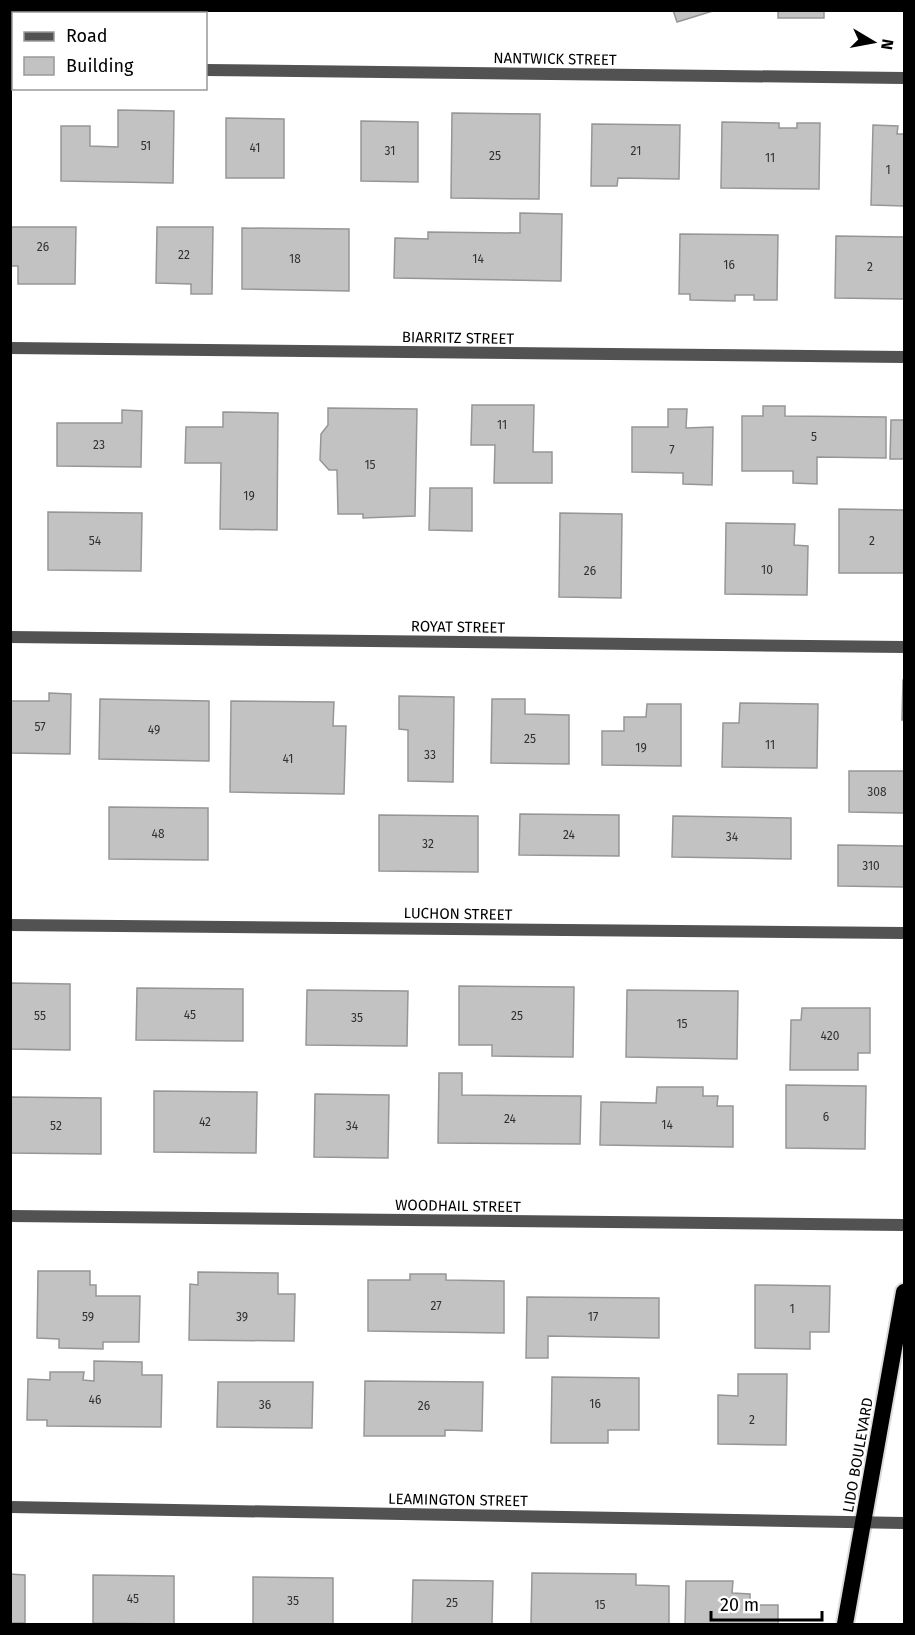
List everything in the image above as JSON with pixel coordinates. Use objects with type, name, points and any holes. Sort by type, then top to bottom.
[{"type":"highway","name":"LIDO BOULEVARD","points":[[845,1624],[904,1292]]},
{"type":"street","name":"NANTWICK STREET","points":[[207,70],[904,78]]},
{"type":"street","name":"BIARRITZ STREET","points":[[10,348],[904,357]]},
{"type":"street","name":"ROYAT STREET","points":[[10,637],[904,647]]},
{"type":"street","name":"LUCHON STREET","points":[[10,924],[904,933]]},
{"type":"street","name":"WOODHAIL STREET","points":[[10,1216],[904,1225]]},
{"type":"street","name":"LEAMINGTON STREET","points":[[10,1507],[904,1523]]},
{"type":"building","points":[[673,10],[716,10],[677,22]]},
{"type":"building","points":[[778,10],[824,10],[824,18],[778,18]]},
{"type":"building","points":[[118,110],[174,111],[173,183],[61,181],[61,126],[90,126],[90,146],[118,147]]},
{"type":"building","points":[[452,113],[540,114],[539,199],[451,198]]},
{"type":"building","points":[[226,118],[284,119],[284,178],[226,178]]},
{"type":"building","points":[[361,121],[418,122],[418,182],[361,181]]},
{"type":"building","points":[[722,122],[779,123],[779,128],[797,128],[797,123],[820,123],[819,189],[721,188]]},
{"type":"building","points":[[592,124],[680,125],[679,179],[618,178],[617,186],[591,186]]},
{"type":"building","points":[[873,125],[898,126],[897,134],[904,134],[904,206],[871,205]]},
{"type":"building","points":[[520,213],[562,214],[561,281],[394,278],[395,238],[428,239],[428,232],[520,233]]},
{"type":"building","points":[[10,227],[76,227],[75,284],[18,284],[18,266],[10,266]]},
{"type":"building","points":[[157,227],[213,227],[212,294],[191,294],[191,284],[156,283]]},
{"type":"building","points":[[242,228],[349,229],[349,291],[242,289]]},
{"type":"building","points":[[680,234],[778,235],[777,300],[754,300],[754,295],[735,295],[735,301],[690,300],[690,294],[679,294]]},
{"type":"building","points":[[836,236],[904,237],[904,299],[835,298]]},
{"type":"building","points":[[472,405],[534,405],[533,452],[552,452],[552,483],[494,483],[495,445],[471,445]]},
{"type":"building","points":[[763,406],[785,406],[785,416],[886,417],[886,458],[817,457],[817,484],[793,483],[793,471],[742,471],[742,416],[763,416]]},
{"type":"building","points":[[328,408],[417,409],[415,516],[363,518],[363,514],[338,514],[337,470],[329,470],[320,460],[321,434],[328,425]]},
{"type":"building","points":[[668,409],[687,409],[686,428],[713,427],[712,485],[683,484],[683,473],[632,472],[632,427],[668,427]]},
{"type":"building","points":[[122,410],[142,411],[141,467],[57,466],[57,423],[122,423]]},
{"type":"building","points":[[223,412],[278,413],[277,530],[220,529],[221,463],[185,463],[186,427],[223,427]]},
{"type":"building","points":[[891,420],[904,420],[904,459],[890,459]]},
{"type":"building","points":[[430,488],[472,488],[472,531],[429,530]]},
{"type":"building","points":[[839,509],[904,510],[904,573],[839,573]]},
{"type":"building","points":[[48,512],[142,513],[141,571],[48,570]]},
{"type":"building","points":[[560,513],[622,514],[621,598],[559,597]]},
{"type":"building","points":[[726,523],[795,524],[794,545],[808,546],[807,595],[725,594]]},
{"type":"building","points":[[903,680],[904,720],[902,720]]},
{"type":"building","points":[[49,693],[71,694],[70,754],[10,753],[10,701],[49,701]]},
{"type":"building","points":[[399,696],[454,697],[453,782],[408,781],[408,730],[399,729]]},
{"type":"building","points":[[100,699],[209,701],[209,761],[99,759]]},
{"type":"building","points":[[492,699],[525,699],[525,714],[569,715],[569,764],[491,763]]},
{"type":"building","points":[[231,701],[334,702],[333,726],[346,726],[344,794],[230,792]]},
{"type":"building","points":[[740,703],[818,704],[817,768],[722,767],[723,723],[739,723]]},
{"type":"building","points":[[647,704],[681,704],[681,766],[602,765],[602,731],[624,731],[624,717],[646,717]]},
{"type":"building","points":[[849,771],[904,771],[904,813],[849,812]]},
{"type":"building","points":[[109,807],[208,808],[208,860],[109,859]]},
{"type":"building","points":[[520,814],[619,815],[619,856],[519,855]]},
{"type":"building","points":[[379,815],[478,816],[478,872],[379,871]]},
{"type":"building","points":[[673,816],[791,818],[791,859],[672,857]]},
{"type":"building","points":[[838,845],[904,846],[904,887],[838,886]]},
{"type":"building","points":[[10,983],[70,984],[70,1050],[10,1049]]},
{"type":"building","points":[[459,986],[574,987],[573,1057],[492,1056],[492,1045],[459,1045]]},
{"type":"building","points":[[137,988],[243,989],[243,1041],[136,1040]]},
{"type":"building","points":[[307,990],[408,991],[407,1046],[306,1045]]},
{"type":"building","points":[[627,990],[738,991],[737,1059],[626,1057]]},
{"type":"building","points":[[802,1008],[870,1008],[870,1053],[858,1053],[858,1070],[790,1070],[791,1020],[801,1020]]},
{"type":"building","points":[[439,1073],[462,1073],[462,1095],[581,1096],[580,1144],[438,1143]]},
{"type":"building","points":[[786,1085],[866,1086],[865,1149],[786,1148]]},
{"type":"building","points":[[657,1087],[703,1087],[703,1096],[718,1096],[717,1106],[733,1106],[733,1147],[600,1145],[601,1102],[656,1103]]},
{"type":"building","points":[[154,1091],[257,1092],[256,1153],[154,1152]]},
{"type":"building","points":[[315,1094],[389,1095],[388,1158],[314,1157]]},
{"type":"building","points":[[10,1097],[101,1098],[101,1154],[10,1153]]},
{"type":"building","points":[[38,1271],[90,1271],[90,1285],[96,1285],[96,1296],[140,1296],[139,1342],[103,1342],[103,1349],[59,1348],[59,1339],[37,1338]]},
{"type":"building","points":[[198,1272],[278,1273],[278,1294],[295,1294],[294,1341],[189,1340],[190,1284],[198,1285]]},
{"type":"building","points":[[410,1274],[446,1274],[446,1280],[504,1281],[504,1333],[368,1331],[368,1280],[410,1280]]},
{"type":"building","points":[[755,1285],[830,1286],[829,1332],[810,1332],[810,1349],[755,1348]]},
{"type":"building","points":[[527,1297],[659,1298],[659,1338],[548,1336],[548,1358],[526,1358]]},
{"type":"building","points":[[94,1361],[142,1362],[142,1375],[162,1375],[161,1427],[47,1426],[47,1420],[27,1420],[28,1379],[50,1380],[50,1372],[84,1372],[83,1380],[94,1381]]},
{"type":"building","points":[[738,1374],[787,1374],[786,1445],[718,1444],[718,1395],[738,1396]]},
{"type":"building","points":[[552,1377],[639,1378],[639,1430],[608,1430],[608,1443],[551,1443]]},
{"type":"building","points":[[365,1381],[483,1382],[482,1431],[445,1430],[445,1436],[364,1436]]},
{"type":"building","points":[[218,1382],[313,1382],[312,1428],[217,1427]]},
{"type":"building","points":[[532,1573],[636,1574],[636,1585],[669,1586],[669,1624],[531,1624]]},
{"type":"building","points":[[10,1574],[25,1575],[25,1623],[10,1623]]},
{"type":"building","points":[[93,1575],[174,1576],[174,1624],[93,1623]]},
{"type":"building","points":[[253,1577],[333,1578],[333,1624],[253,1624]]},
{"type":"building","points":[[413,1580],[493,1581],[492,1624],[412,1624]]},
{"type":"building","points":[[686,1581],[733,1581],[732,1593],[750,1594],[750,1605],[778,1605],[778,1624],[685,1624]]}]
